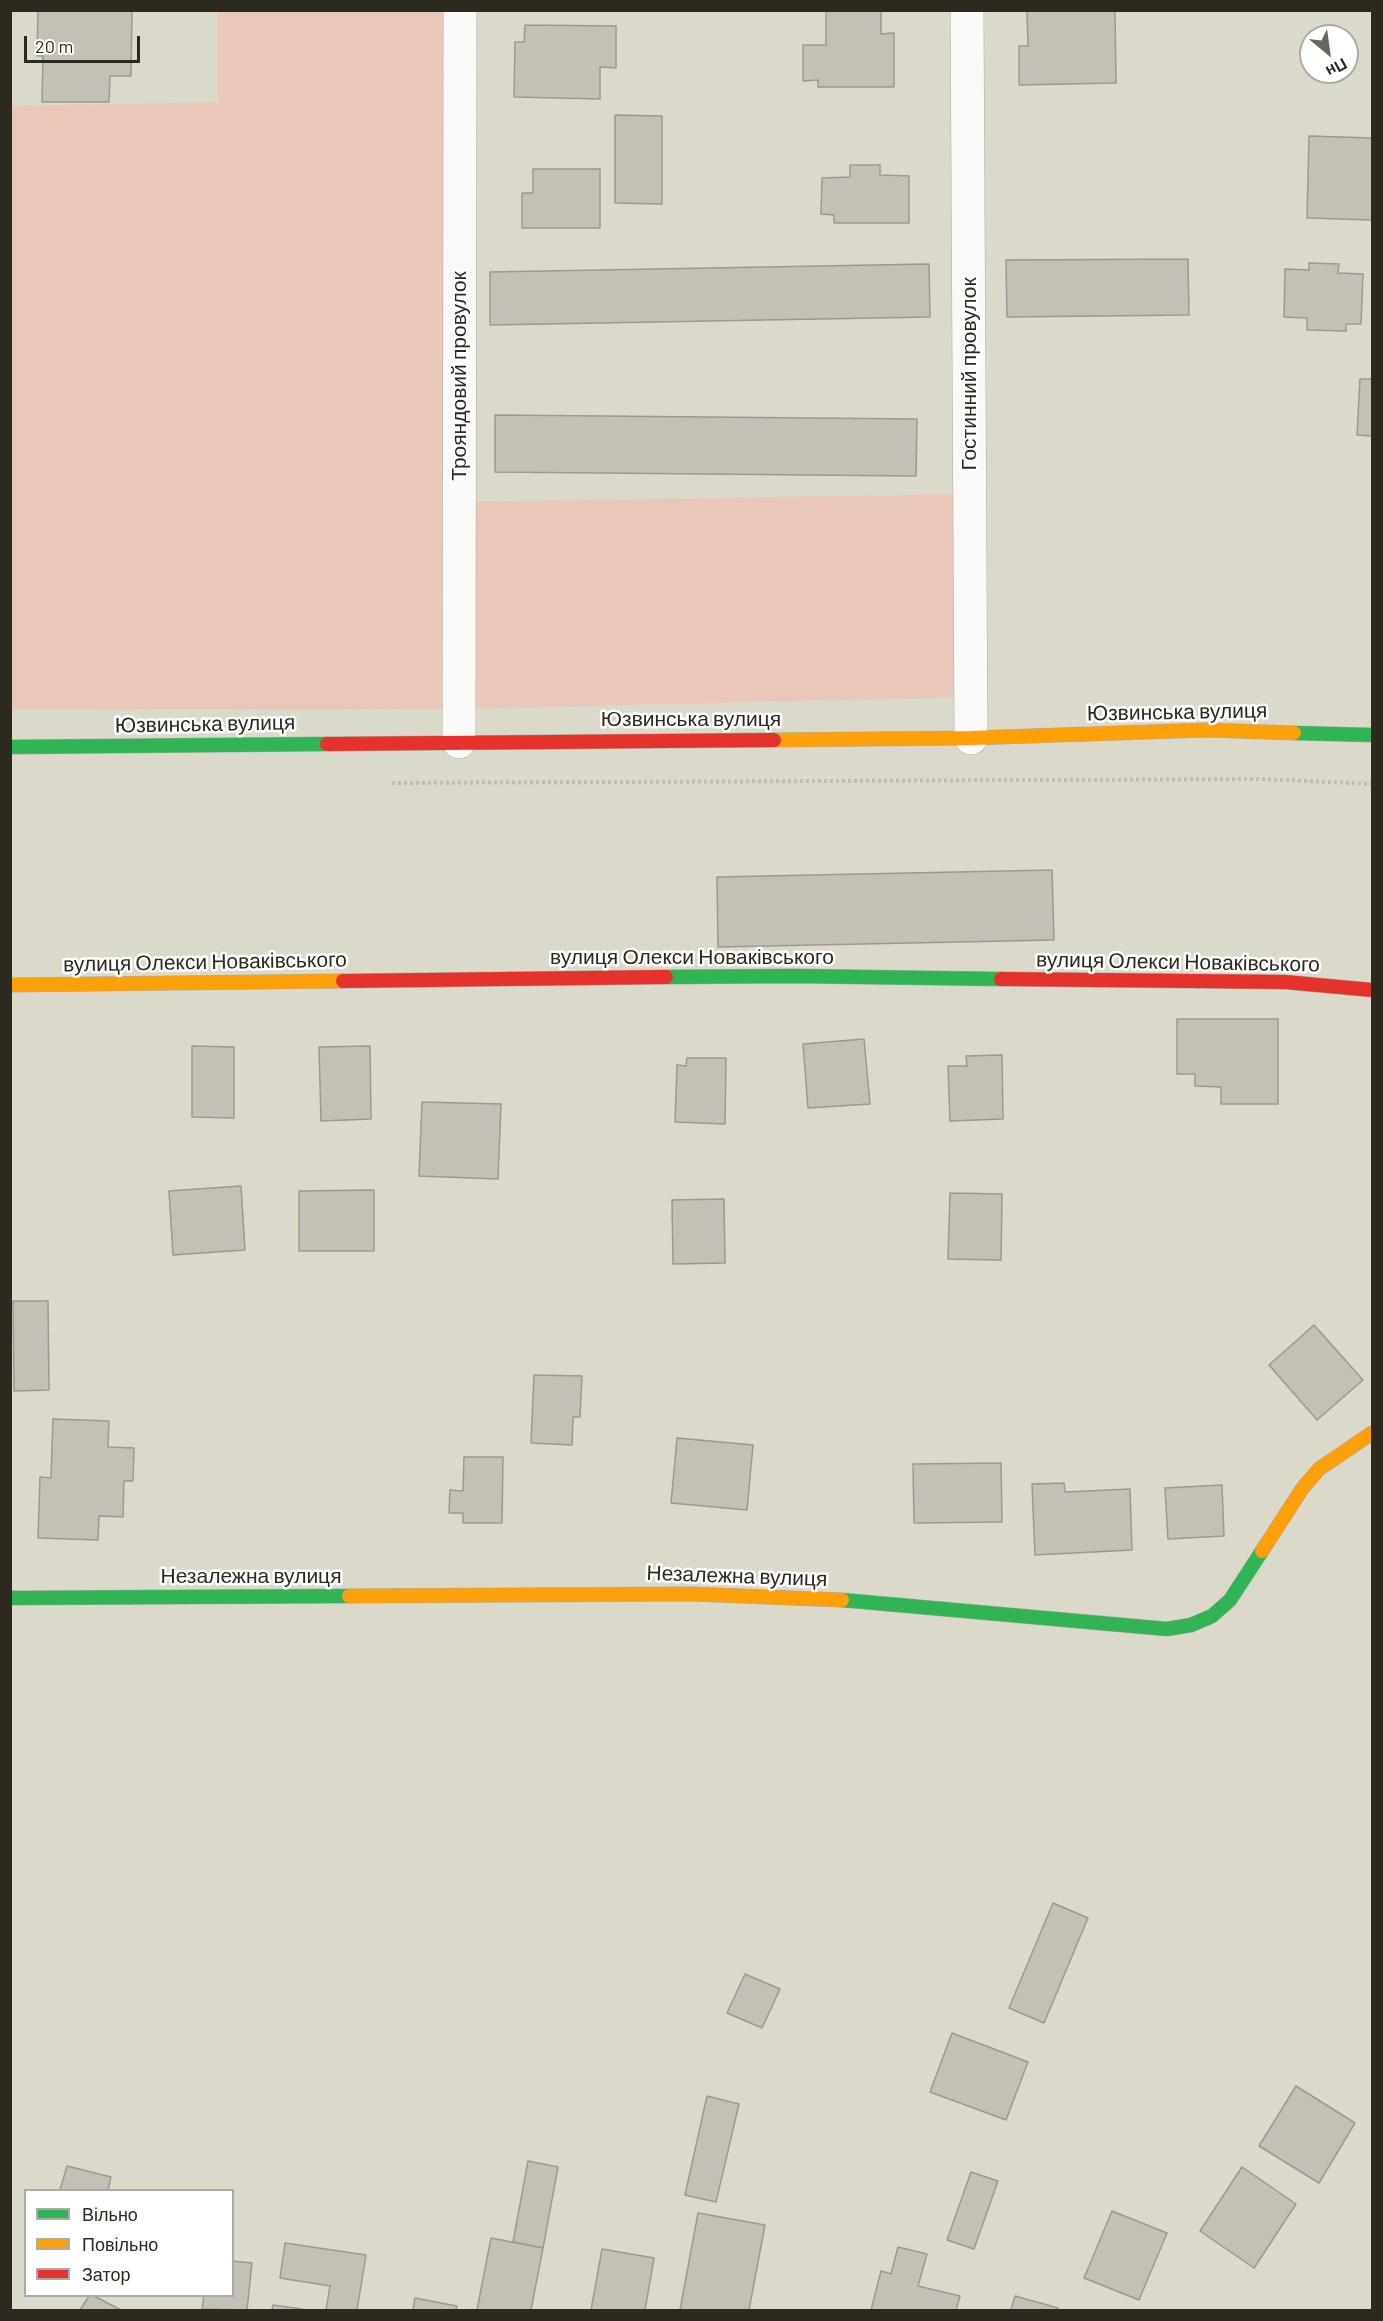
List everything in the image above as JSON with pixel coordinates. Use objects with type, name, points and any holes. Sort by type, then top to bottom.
[{"type":"street","name":"Трояндовий провулок","points":[[459,742],[460,10]]},
{"type":"street","name":"Гостинний провулок","points":[[967,10],[971,738]]},
{"type":"street","name":"Юзвинська вулиця","points":[[10,747],[971,738],[1207,730],[1372,735]]},
{"type":"street","name":"вулиця Олекси Новаківського","points":[[10,985],[794,976],[1285,982],[1372,990]]},
{"type":"street","name":"Незалежна вулиця","points":[[10,1598],[692,1594],[801,1597],[1167,1629],[1191,1625],[1212,1616],[1230,1600],[1302,1489],[1319,1469],[1372,1433]]},
{"type":"path","points":[[390,783],[1262,779],[1372,784]]},
{"type":"shaded area","points":[[218,11],[460,11],[460,502],[970,494],[971,697],[460,709],[11,710],[10,106],[218,102]]},
{"type":"building","points":[[38,10],[132,10],[131,76],[110,76],[109,102],[42,102],[43,56],[37,56]]},
{"type":"building","points":[[826,10],[881,10],[881,34],[894,33],[894,87],[818,87],[818,80],[803,81],[803,45],[826,45]]},
{"type":"building","points":[[1027,10],[1115,10],[1116,83],[1019,85],[1019,46],[1028,46]]},
{"type":"building","points":[[525,25],[616,26],[616,68],[600,67],[600,99],[514,97],[515,42],[524,42]]},
{"type":"building","points":[[615,115],[662,116],[662,204],[615,203]]},
{"type":"building","points":[[1309,136],[1372,138],[1372,220],[1307,218]]},
{"type":"building","points":[[850,165],[880,165],[880,175],[909,176],[909,223],[834,223],[834,215],[821,214],[822,178],[850,177]]},
{"type":"building","points":[[533,169],[600,169],[600,228],[522,228],[522,193],[533,193]]},
{"type":"building","points":[[1188,259],[1189,315],[1007,317],[1006,260]]},
{"type":"building","points":[[1309,263],[1339,264],[1338,273],[1363,274],[1361,324],[1346,324],[1346,331],[1307,330],[1307,318],[1284,317],[1285,269],[1309,270]]},
{"type":"building","points":[[929,264],[930,317],[490,325],[490,272]]},
{"type":"building","points":[[1360,379],[1372,379],[1372,436],[1357,435]]},
{"type":"building","points":[[495,415],[917,419],[916,476],[495,472]]},
{"type":"building","points":[[1052,870],[1054,940],[718,947],[717,877]]},
{"type":"building","points":[[1177,1019],[1278,1019],[1278,1104],[1221,1104],[1221,1087],[1195,1086],[1195,1074],[1177,1074]]},
{"type":"building","points":[[864,1039],[870,1104],[808,1108],[803,1044]]},
{"type":"building","points":[[192,1046],[234,1047],[234,1118],[192,1117]]},
{"type":"building","points":[[370,1046],[371,1119],[321,1121],[319,1047]]},
{"type":"building","points":[[1002,1055],[1003,1119],[950,1121],[948,1066],[967,1066],[966,1056]]},
{"type":"building","points":[[687,1058],[726,1058],[725,1124],[675,1122],[677,1065],[686,1066]]},
{"type":"building","points":[[422,1102],[501,1104],[498,1179],[419,1176]]},
{"type":"building","points":[[241,1186],[245,1250],[173,1255],[169,1191]]},
{"type":"building","points":[[374,1190],[374,1251],[299,1251],[299,1191]]},
{"type":"building","points":[[950,1193],[1002,1194],[1001,1260],[948,1259]]},
{"type":"building","points":[[724,1199],[725,1263],[673,1264],[672,1200]]},
{"type":"building","points":[[13,1301],[48,1301],[49,1390],[14,1391]]},
{"type":"building","points":[[1314,1325],[1363,1380],[1317,1420],[1269,1365]]},
{"type":"building","points":[[534,1375],[582,1376],[580,1417],[573,1417],[572,1445],[531,1443]]},
{"type":"building","points":[[53,1419],[109,1421],[108,1447],[134,1448],[133,1481],[124,1481],[123,1517],[99,1516],[98,1540],[38,1538],[40,1477],[51,1478]]},
{"type":"building","points":[[677,1438],[753,1445],[747,1510],[671,1503]]},
{"type":"building","points":[[464,1457],[503,1457],[502,1523],[463,1523],[463,1513],[449,1513],[450,1490],[463,1491]]},
{"type":"building","points":[[1001,1463],[1002,1522],[914,1523],[913,1464]]},
{"type":"building","points":[[1064,1483],[1065,1492],[1130,1489],[1132,1550],[1035,1555],[1032,1484]]},
{"type":"building","points":[[1222,1485],[1224,1536],[1168,1539],[1165,1488]]},
{"type":"building","points":[[1053,1903],[1088,1918],[1044,2023],[1009,2008]]},
{"type":"building","points":[[745,1974],[780,1989],[762,2028],[727,2013]]},
{"type":"building","points":[[952,2033],[1028,2062],[1006,2120],[930,2092]]},
{"type":"building","points":[[1296,2086],[1355,2123],[1319,2183],[1259,2146]]},
{"type":"building","points":[[707,2096],[739,2104],[716,2202],[685,2195]]},
{"type":"building","points":[[528,2161],[558,2167],[543,2248],[513,2242]]},
{"type":"building","points":[[67,2166],[111,2177],[108,2189],[60,2189]]},
{"type":"building","points":[[1242,2167],[1296,2204],[1254,2268],[1200,2231]]},
{"type":"building","points":[[971,2172],[998,2181],[974,2249],[947,2240]]},
{"type":"building","points":[[1112,2211],[1167,2233],[1139,2300],[1084,2278]]},
{"type":"building","points":[[698,2213],[765,2225],[749,2310],[680,2310]]},
{"type":"building","points":[[491,2238],[543,2248],[531,2310],[477,2310]]},
{"type":"building","points":[[285,2243],[366,2255],[357,2310],[326,2310],[330,2286],[280,2278]]},
{"type":"building","points":[[898,2247],[927,2254],[918,2286],[960,2296],[956,2310],[871,2310],[881,2271],[891,2274]]},
{"type":"building","points":[[602,2249],[654,2258],[645,2310],[591,2310]]},
{"type":"building","points":[[234,2261],[252,2263],[247,2310],[202,2309],[204,2297],[234,2297]]},
{"type":"building","points":[[1015,2296],[1058,2308],[1057,2310],[1011,2310]]},
{"type":"building","points":[[88,2297],[96,2297],[121,2310],[80,2310]]},
{"type":"building","points":[[415,2298],[457,2306],[456,2310],[413,2310]]},
{"type":"building","points":[[273,2305],[302,2309],[272,2310]]},
{"type":"traffic: fast","points":[[1294,733],[1372,735]]},
{"type":"traffic: fast","points":[[10,747],[327,744]]},
{"type":"traffic: fast","points":[[666,977],[1001,979]]},
{"type":"traffic: fast","points":[[842,1600],[1167,1629],[1191,1625],[1212,1616],[1230,1600],[1262,1551]]},
{"type":"traffic: fast","points":[[10,1598],[349,1596]]},
{"type":"traffic: slow","points":[[774,740],[971,738],[1207,730],[1294,733]]},
{"type":"traffic: slow","points":[[10,985],[343,981]]},
{"type":"traffic: slow","points":[[1262,1551],[1302,1489],[1319,1469],[1372,1433]]},
{"type":"traffic: slow","points":[[349,1596],[692,1594],[842,1600]]},
{"type":"traffic: jam","points":[[327,744],[774,740]]},
{"type":"traffic: jam","points":[[343,981],[666,977]]},
{"type":"traffic: jam","points":[[1001,979],[1285,982],[1372,990]]}]
